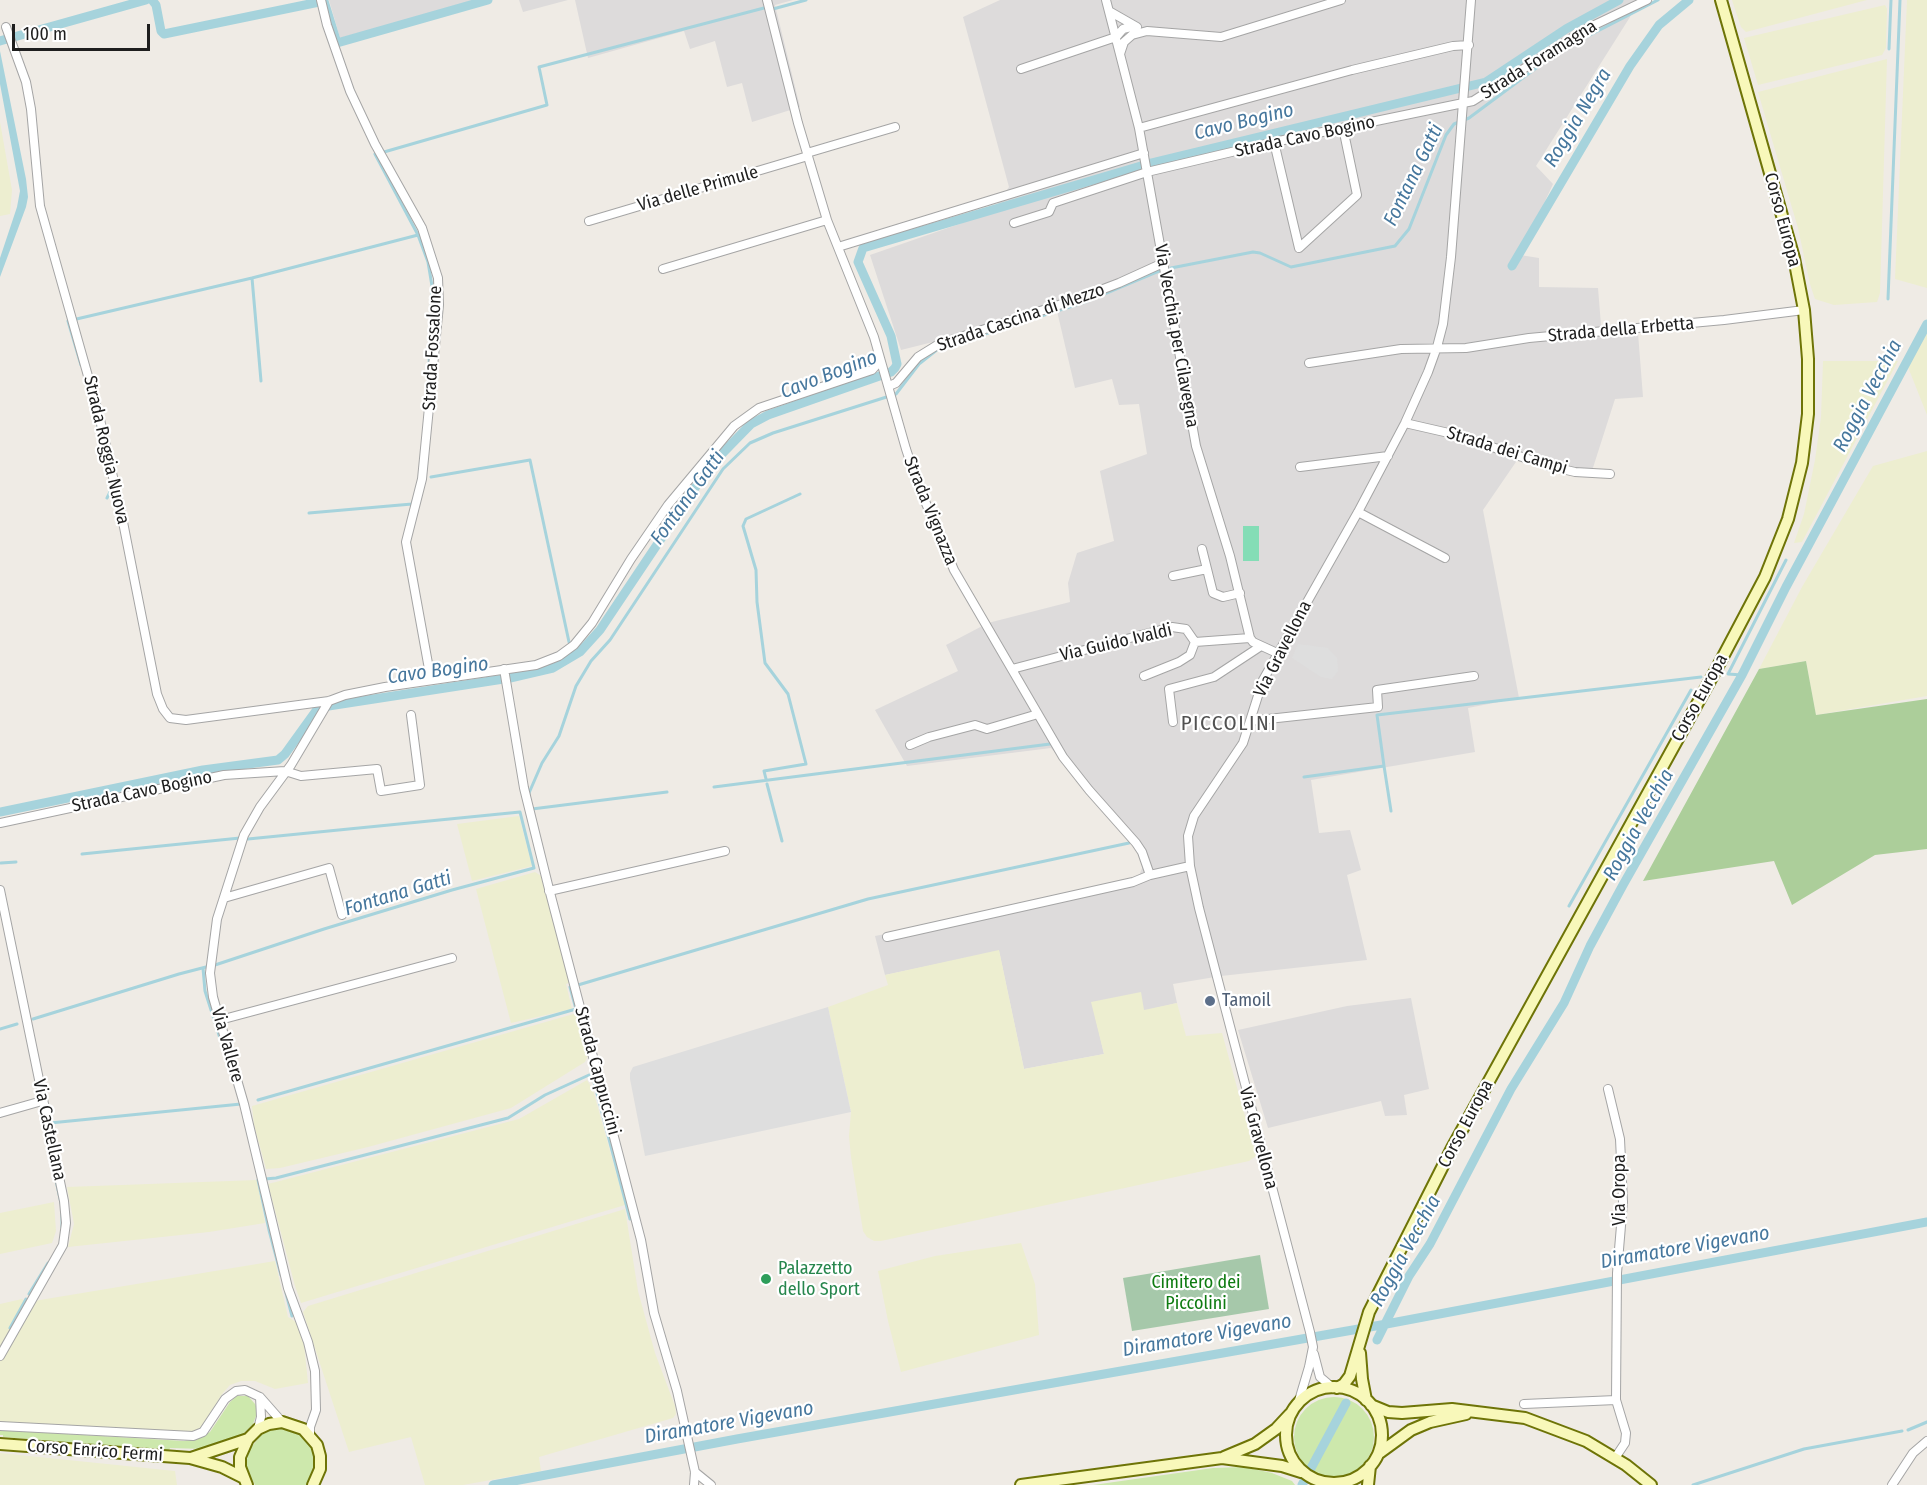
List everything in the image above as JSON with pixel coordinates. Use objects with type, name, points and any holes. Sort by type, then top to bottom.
[{"type":"main road","name":"Corso Europa","points":[[1335,1388],[1344,1384],[1350,1376],[1369,1312],[1452,1148],[1765,577],[1788,519],[1802,463],[1808,414],[1808,359],[1804,310],[1794,258],[1721,0]]},
{"type":"main road","points":[[1021,1485],[1222,1458],[1282,1466],[1313,1478],[1342,1483],[1352,1479],[1370,1466],[1378,1454],[1381,1442],[1381,1429],[1377,1416],[1368,1403],[1362,1379],[1360,1345]]},
{"type":"main road","points":[[1222,1458],[1255,1444],[1276,1429],[1296,1406],[1314,1392],[1335,1388],[1348,1390],[1388,1412],[1452,1409],[1525,1418],[1586,1441],[1615,1458],[1651,1485]]},
{"type":"main road","points":[[1296,1406],[1289,1420],[1287,1443],[1296,1465],[1313,1478]]},
{"type":"main road","points":[[1378,1454],[1411,1430],[1430,1422],[1474,1412]]},
{"type":"main road","points":[[245,1481],[240,1457],[248,1439],[258,1429],[282,1422],[294,1425],[310,1435],[316,1445],[320,1456],[320,1468],[316,1483]]},
{"type":"main road","name":"Corso Enrico Fermi","points":[[190,1458],[248,1439]]},
{"type":"main road","name":"Corso Enrico Fermi","points":[[0,1444],[190,1458],[222,1467],[245,1481]]},
{"type":"main road","points":[[1368,1485],[1370,1466]]},
{"type":"street","name":"Strada Vignazza","points":[[767,0],[826,219],[874,337],[917,482],[954,570],[1064,757],[1089,790],[1136,843],[1142,852],[1150,875]]},
{"type":"street","name":"Via Vecchia per Cilavegna","points":[[1106,0],[1139,128],[1196,446],[1240,593],[1250,638]]},
{"type":"street","points":[[1109,11],[1147,31],[1221,37],[1341,0]]},
{"type":"street","name":"Via Gravellona","points":[[1296,1406],[1310,1367],[1313,1346],[1190,866],[1188,836],[1194,816],[1243,743],[1263,680],[1388,456],[1428,372],[1437,347],[1448,289],[1465,99],[1471,0]]},
{"type":"street","name":"Strada Foramagna","points":[[1465,99],[1473,101],[1586,29],[1647,0]]},
{"type":"street","name":"Strada Fossalone","points":[[321,1],[350,91],[375,144],[422,228],[438,278],[440,305],[422,479],[406,542],[431,680]]},
{"type":"street","points":[[1021,69],[1116,37],[1123,29],[1135,26]]},
{"type":"street","points":[[1120,54],[1125,42],[1132,35],[1147,31]]},
{"type":"street","name":"Strada Roggia Nuova","points":[[8,35],[23,73],[32,109],[40,207],[99,415],[158,694],[166,714],[170,718],[186,720],[329,701]]},
{"type":"street","points":[[1139,128],[1352,70],[1453,46],[1469,45]]},
{"type":"street","name":"Strada Cavo Bogino","points":[[1014,223],[1049,213],[1053,203],[1147,172],[1465,99]]},
{"type":"street","name":"Via delle Primule","points":[[589,221],[895,127]]},
{"type":"street","points":[[1274,142],[1299,248],[1357,195],[1343,128]]},
{"type":"street","points":[[838,246],[1144,154]]},
{"type":"street","points":[[663,269],[826,219]]},
{"type":"street","name":"Strada Cascina di Mezzo","points":[[890,392],[918,357],[939,344],[1077,299],[1163,263]]},
{"type":"street","name":"Strada della Erbetta","points":[[1309,363],[1401,349],[1466,348],[1529,338],[1724,321],[1804,310]]},
{"type":"street","points":[[329,701],[355,693],[536,665],[559,656],[574,645],[592,623],[631,559],[668,505],[734,426],[759,408],[872,370],[880,361]]},
{"type":"street","name":"Strada dei Campi","points":[[1405,423],[1453,434],[1549,466],[1575,472],[1610,474]]},
{"type":"street","points":[[1300,467],[1388,456]]},
{"type":"street","points":[[1358,512],[1445,558]]},
{"type":"street","points":[[1202,549],[1213,593],[1223,597],[1240,593]]},
{"type":"street","points":[[1173,576],[1207,569]]},
{"type":"street","name":"Via Guido Ivaldi","points":[[1012,669],[1172,627],[1185,629],[1195,642],[1250,638]]},
{"type":"street","points":[[1250,638],[1253,642],[1277,653]]},
{"type":"street","points":[[1144,676],[1190,655],[1195,642]]},
{"type":"street","points":[[1173,722],[1169,689],[1214,677],[1261,646]]},
{"type":"street","name":"Strada Cappuccini","points":[[504,669],[524,788],[641,1240],[654,1313],[677,1391],[695,1472],[694,1485]]},
{"type":"street","points":[[1250,721],[1378,707],[1377,690],[1474,676]]},
{"type":"street","name":"Via Vallere","points":[[310,1435],[310,1427],[316,1410],[315,1371],[308,1342],[288,1288],[244,1104],[213,997],[210,973],[217,919],[244,835],[291,765],[329,701]]},
{"type":"street","points":[[910,746],[929,736],[975,725],[987,729],[1038,714]]},
{"type":"street","name":"Strada Cavo Bogino","points":[[0,823],[224,775],[285,771],[301,776],[377,769],[381,791],[420,785],[411,716]]},
{"type":"street","points":[[549,891],[725,851]]},
{"type":"street","points":[[887,937],[1133,882],[1150,875],[1190,866]]},
{"type":"street","points":[[224,898],[330,868],[342,915]]},
{"type":"street","name":"Via Castellana","points":[[0,890],[64,1201],[66,1223],[63,1245],[0,1356]]},
{"type":"street","points":[[220,1020],[452,958]]},
{"type":"street","name":"Via Oropa","points":[[1608,1089],[1620,1139],[1623,1202],[1617,1273],[1616,1400],[1626,1433],[1625,1443],[1615,1458]]},
{"type":"street","points":[[0,1113],[42,1101]]},
{"type":"street","points":[[1313,1346],[1320,1377],[1335,1388]]},
{"type":"street","points":[[0,1426],[193,1436],[203,1432],[225,1399],[236,1391],[245,1390],[260,1396],[282,1422]]},
{"type":"street","points":[[258,1429],[261,1417],[260,1396]]},
{"type":"street","points":[[1524,1404],[1616,1400]]},
{"type":"street","points":[[294,1425],[308,1418],[316,1410]]},
{"type":"street","points":[[1892,1485],[1913,1453],[1927,1441]]},
{"type":"street","points":[[695,1472],[711,1485]]},
{"type":"shaded area","points":[[329,0],[479,0],[340,38]]},
{"type":"shaded area","points":[[519,0],[568,0],[523,12]]},
{"type":"shaded area","points":[[575,0],[793,0],[775,5],[800,107],[752,122],[742,83],[727,87],[715,41],[690,49],[684,31],[588,58]]},
{"type":"shaded area","points":[[1000,0],[1635,0],[1630,17],[1536,166],[1553,184],[1520,255],[1539,258],[1539,287],[1598,288],[1601,325],[1638,333],[1643,397],[1615,399],[1590,477],[1557,474],[1518,459],[1483,510],[1519,698],[1468,708],[1475,752],[1311,780],[1319,833],[1350,830],[1361,870],[1347,875],[1367,960],[1221,976],[1173,984],[1177,1003],[1144,1011],[1092,1002],[1104,1054],[1024,1069],[999,951],[885,975],[875,936],[1135,885],[1143,866],[1140,855],[1131,842],[1051,748],[907,766],[875,710],[958,671],[946,645],[988,623],[1070,602],[1068,583],[1077,553],[1114,541],[1100,471],[1147,454],[1139,404],[1119,405],[1112,379],[1075,388],[1057,311],[901,350],[870,255],[991,213],[1009,187],[963,17]]},
{"type":"shaded area","points":[[1298,644],[1328,648],[1337,658],[1338,671],[1332,679],[1321,677],[1292,658]]},
{"type":"shaded area","points":[[1411,998],[1429,1089],[1404,1095],[1407,1115],[1385,1116],[1381,1101],[1268,1128],[1238,1030],[1347,1006]]},
{"type":"shaded area","points":[[828,1007],[851,1112],[645,1156],[630,1079],[633,1067]]},
{"type":"green space","points":[[1732,0],[1867,0],[1746,32],[1741,27]]},
{"type":"green space","points":[[1907,0],[1927,0],[1927,288],[1895,279]]},
{"type":"green space","points":[[1885,5],[1887,9],[1886,48],[1882,55],[1758,85],[1744,38]]},
{"type":"green space","points":[[1887,59],[1880,293],[1877,302],[1834,305],[1815,299],[1798,228],[1758,92]]},
{"type":"green space","points":[[0,122],[12,190],[10,214],[0,216]]},
{"type":"green space","points":[[1927,332],[1927,415],[1908,367]]},
{"type":"green space","points":[[1823,361],[1898,361],[1802,542],[1794,543],[1804,514],[1815,460],[1821,417]]},
{"type":"green space","points":[[1927,451],[1927,696],[1816,715],[1806,661],[1759,669],[1802,587],[1873,466]]},
{"type":"green space","points":[[1243,526],[1259,526],[1259,561],[1243,561]]},
{"type":"green space","points":[[1806,661],[1816,715],[1927,699],[1927,849],[1875,855],[1792,905],[1774,861],[1643,881],[1759,669]]},
{"type":"green space","points":[[519,816],[532,866],[472,881],[457,824]]},
{"type":"green space","points":[[535,872],[543,877],[571,982],[566,984],[572,1009],[511,1023],[476,889]]},
{"type":"green space","points":[[999,950],[1024,1069],[1104,1054],[1091,1002],[1141,992],[1144,1010],[1177,1003],[1186,1036],[1222,1033],[1256,1156],[1249,1161],[881,1241],[874,1241],[867,1237],[863,1231],[851,1157],[849,1136],[851,1112],[828,1007],[888,985],[885,975]]},
{"type":"green space","points":[[577,1013],[588,1055],[585,1062],[511,1108],[368,1147],[280,1168],[266,1169],[254,1125],[252,1106]]},
{"type":"green space","points":[[587,1080],[593,1090],[625,1205],[301,1303],[268,1184],[519,1119]]},
{"type":"green space","points":[[257,1180],[265,1223],[209,1232],[68,1247],[74,1224],[67,1187]]},
{"type":"green space","points":[[54,1202],[56,1231],[52,1243],[0,1254],[0,1213]]},
{"type":"green space","points":[[625,1209],[638,1291],[655,1353],[675,1406],[676,1414],[673,1418],[539,1457],[541,1471],[463,1485],[425,1485],[411,1437],[349,1452],[303,1312],[308,1306]]},
{"type":"green space","points":[[1021,1243],[1035,1284],[1039,1335],[901,1372],[878,1271],[935,1256]]},
{"type":"green space","name":"Cimitero dei Piccolini","points":[[1260,1255],[1269,1309],[1132,1331],[1123,1278]]},
{"type":"green space","points":[[275,1261],[288,1317],[296,1322],[304,1344],[308,1383],[275,1389],[255,1381],[241,1381],[230,1385],[201,1428],[189,1433],[0,1423],[0,1361],[34,1301]]},
{"type":"green space","points":[[22,1299],[26,1303],[0,1350],[0,1304]]},
{"type":"green space","points":[[237,1396],[248,1396],[255,1404],[258,1411],[253,1424],[243,1434],[203,1449],[170,1448],[169,1451],[0,1435],[0,1430],[184,1441],[197,1439],[210,1432],[230,1402]]},
{"type":"green space","points":[[1326,1397],[1342,1397],[1363,1408],[1374,1429],[1374,1445],[1363,1466],[1342,1477],[1326,1477],[1312,1471],[1300,1459],[1294,1445],[1294,1429],[1300,1415],[1312,1403]]},
{"type":"green space","points":[[282,1429],[292,1430],[301,1435],[314,1451],[316,1461],[311,1481],[308,1485],[255,1485],[247,1470],[249,1450],[262,1434]]},
{"type":"green space","points":[[0,1453],[175,1471],[177,1485],[0,1485]]},
{"type":"green space","points":[[1244,1467],[1272,1473],[1292,1481],[1295,1485],[1093,1485],[1213,1468]]},
{"type":"water","points":[[0,51],[28,197],[0,277],[0,258],[20,191],[0,84]]},
{"type":"waterway","points":[[0,41],[146,0]]},
{"type":"waterway","points":[[152,0],[156,5],[161,31],[164,34],[324,1],[337,43],[488,0]]},
{"type":"waterway","points":[[773,9],[806,0]]},
{"type":"waterway","name":"Cavo Bogino","points":[[0,812],[203,770],[278,760],[285,754],[316,711],[322,707],[510,678],[553,668],[580,652],[600,630],[709,467],[751,424],[768,415],[891,372],[895,368],[897,364],[891,336],[858,262],[863,248],[1151,163],[1486,82],[1566,29],[1619,0]]},
{"type":"waterway","name":"Fontana Gatti","points":[[1171,268],[1253,252],[1291,267],[1395,246],[1409,229],[1446,135],[1454,124],[1469,118],[1559,51],[1658,0]]},
{"type":"waterway","name":"Roggia Negra","points":[[1512,266],[1630,66],[1659,25],[1689,0]]},
{"type":"waterway","name":"Fontana Gatti","points":[[1889,49],[1891,0]]},
{"type":"waterway","points":[[1888,299],[1900,0]]},
{"type":"waterway","points":[[384,152],[547,105],[539,67],[764,8]]},
{"type":"waterway","points":[[261,381],[252,278],[418,235],[375,154]]},
{"type":"waterway","points":[[418,235],[428,262],[432,286],[429,366]]},
{"type":"waterway","name":"Fontana Gatti","points":[[529,796],[542,763],[559,736],[576,686],[591,661],[610,640],[723,469],[750,443],[773,433],[896,394],[919,364],[938,349],[1085,302],[1159,271]]},
{"type":"waterway","points":[[81,365],[68,321],[252,278]]},
{"type":"waterway","name":"Roggia Vecchia","points":[[1377,1340],[1409,1276],[1430,1244],[1511,1089],[1564,1003],[1590,946],[1623,885],[1742,675],[1786,587],[1927,324]]},
{"type":"waterway","points":[[94,409],[102,446]]},
{"type":"waterway","points":[[431,477],[530,460],[569,642]]},
{"type":"waterway","points":[[107,498],[112,488]]},
{"type":"waterway","points":[[766,779],[764,771],[806,764],[788,694],[765,663],[757,602],[756,570],[743,526],[746,519],[800,494]]},
{"type":"waterway","points":[[309,513],[412,504],[413,501]]},
{"type":"waterway","points":[[1742,675],[1728,674],[1786,560]]},
{"type":"waterway","points":[[1304,777],[1384,766],[1377,715],[1701,677]]},
{"type":"waterway","points":[[1569,906],[1691,690]]},
{"type":"waterway","points":[[714,787],[1050,744]]},
{"type":"waterway","points":[[1384,766],[1391,811]]},
{"type":"waterway","points":[[767,784],[782,841]]},
{"type":"waterway","points":[[532,809],[667,792]]},
{"type":"waterway","name":"Fontana Gatti","points":[[215,965],[452,890],[534,868],[520,812],[248,839]]},
{"type":"waterway","points":[[82,854],[240,838]]},
{"type":"waterway","points":[[578,985],[868,899],[1129,843]]},
{"type":"waterway","points":[[1,863],[16,862]]},
{"type":"waterway","name":"Fontana Gatti","points":[[33,1019],[206,967]]},
{"type":"waterway","points":[[203,968],[205,991],[232,1076]]},
{"type":"waterway","points":[[258,1100],[576,1009],[570,987]]},
{"type":"waterway","name":"Fontana Gatti","points":[[0,1029],[17,1024]]},
{"type":"waterway","points":[[265,1179],[508,1118],[545,1095],[589,1075],[593,1078],[630,1219]]},
{"type":"waterway","points":[[50,1123],[241,1103]]},
{"type":"waterway","points":[[43,1123],[61,1203]]},
{"type":"waterway","points":[[258,1180],[281,1275]]},
{"type":"waterway","points":[[62,1213],[62,1227]]},
{"type":"waterway","name":"Diramatore Vigevano","points":[[493,1485],[737,1439],[1381,1325],[1927,1222]]},
{"type":"waterway","points":[[29,1294],[48,1263]]},
{"type":"waterway","points":[[286,1293],[292,1316]]},
{"type":"waterway","points":[[10,1328],[26,1299]]},
{"type":"waterway","name":"Roggia Vecchia","points":[[1302,1485],[1346,1403]]},
{"type":"waterway","points":[[1908,1430],[1927,1422]]},
{"type":"waterway","points":[[1693,1485],[1804,1449],[1902,1431]]},
{"type":"place","name":"Tamoil","points":[[1210,1001]]},
{"type":"place","name":"Palazzetto dello Sport","points":[[766,1279]]},
{"type":"district","name":"PICCOLINI","points":[[1229,724]]}]
